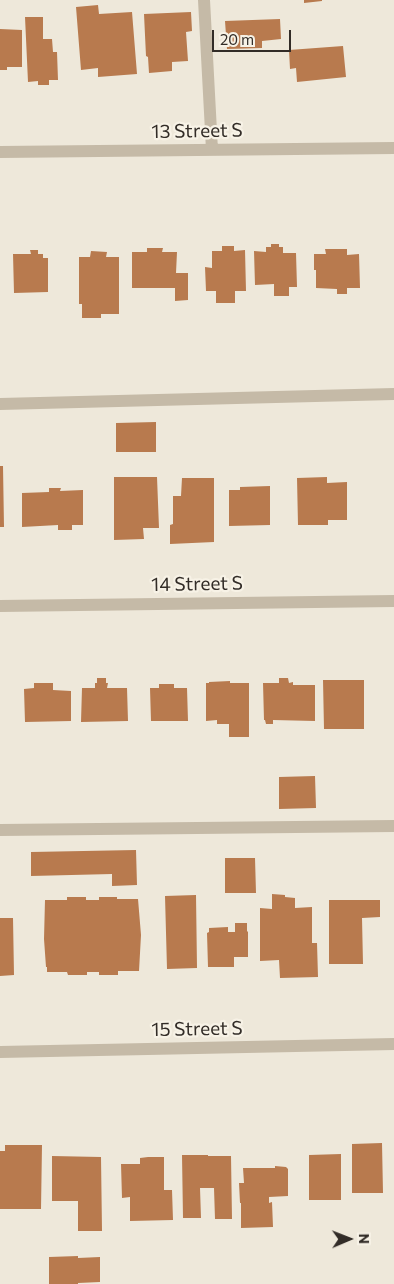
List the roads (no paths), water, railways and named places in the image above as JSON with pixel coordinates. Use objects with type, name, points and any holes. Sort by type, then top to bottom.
[{"type":"street","points":[[204,0],[212,150]]},
{"type":"street","name":"13 Street S","points":[[0,152],[394,148]]},
{"type":"street","points":[[0,404],[394,394]]},
{"type":"street","name":"14 Street S","points":[[0,606],[394,601]]},
{"type":"street","points":[[0,830],[394,826]]},
{"type":"street","name":"15 Street S","points":[[0,1052],[394,1044]]}]
